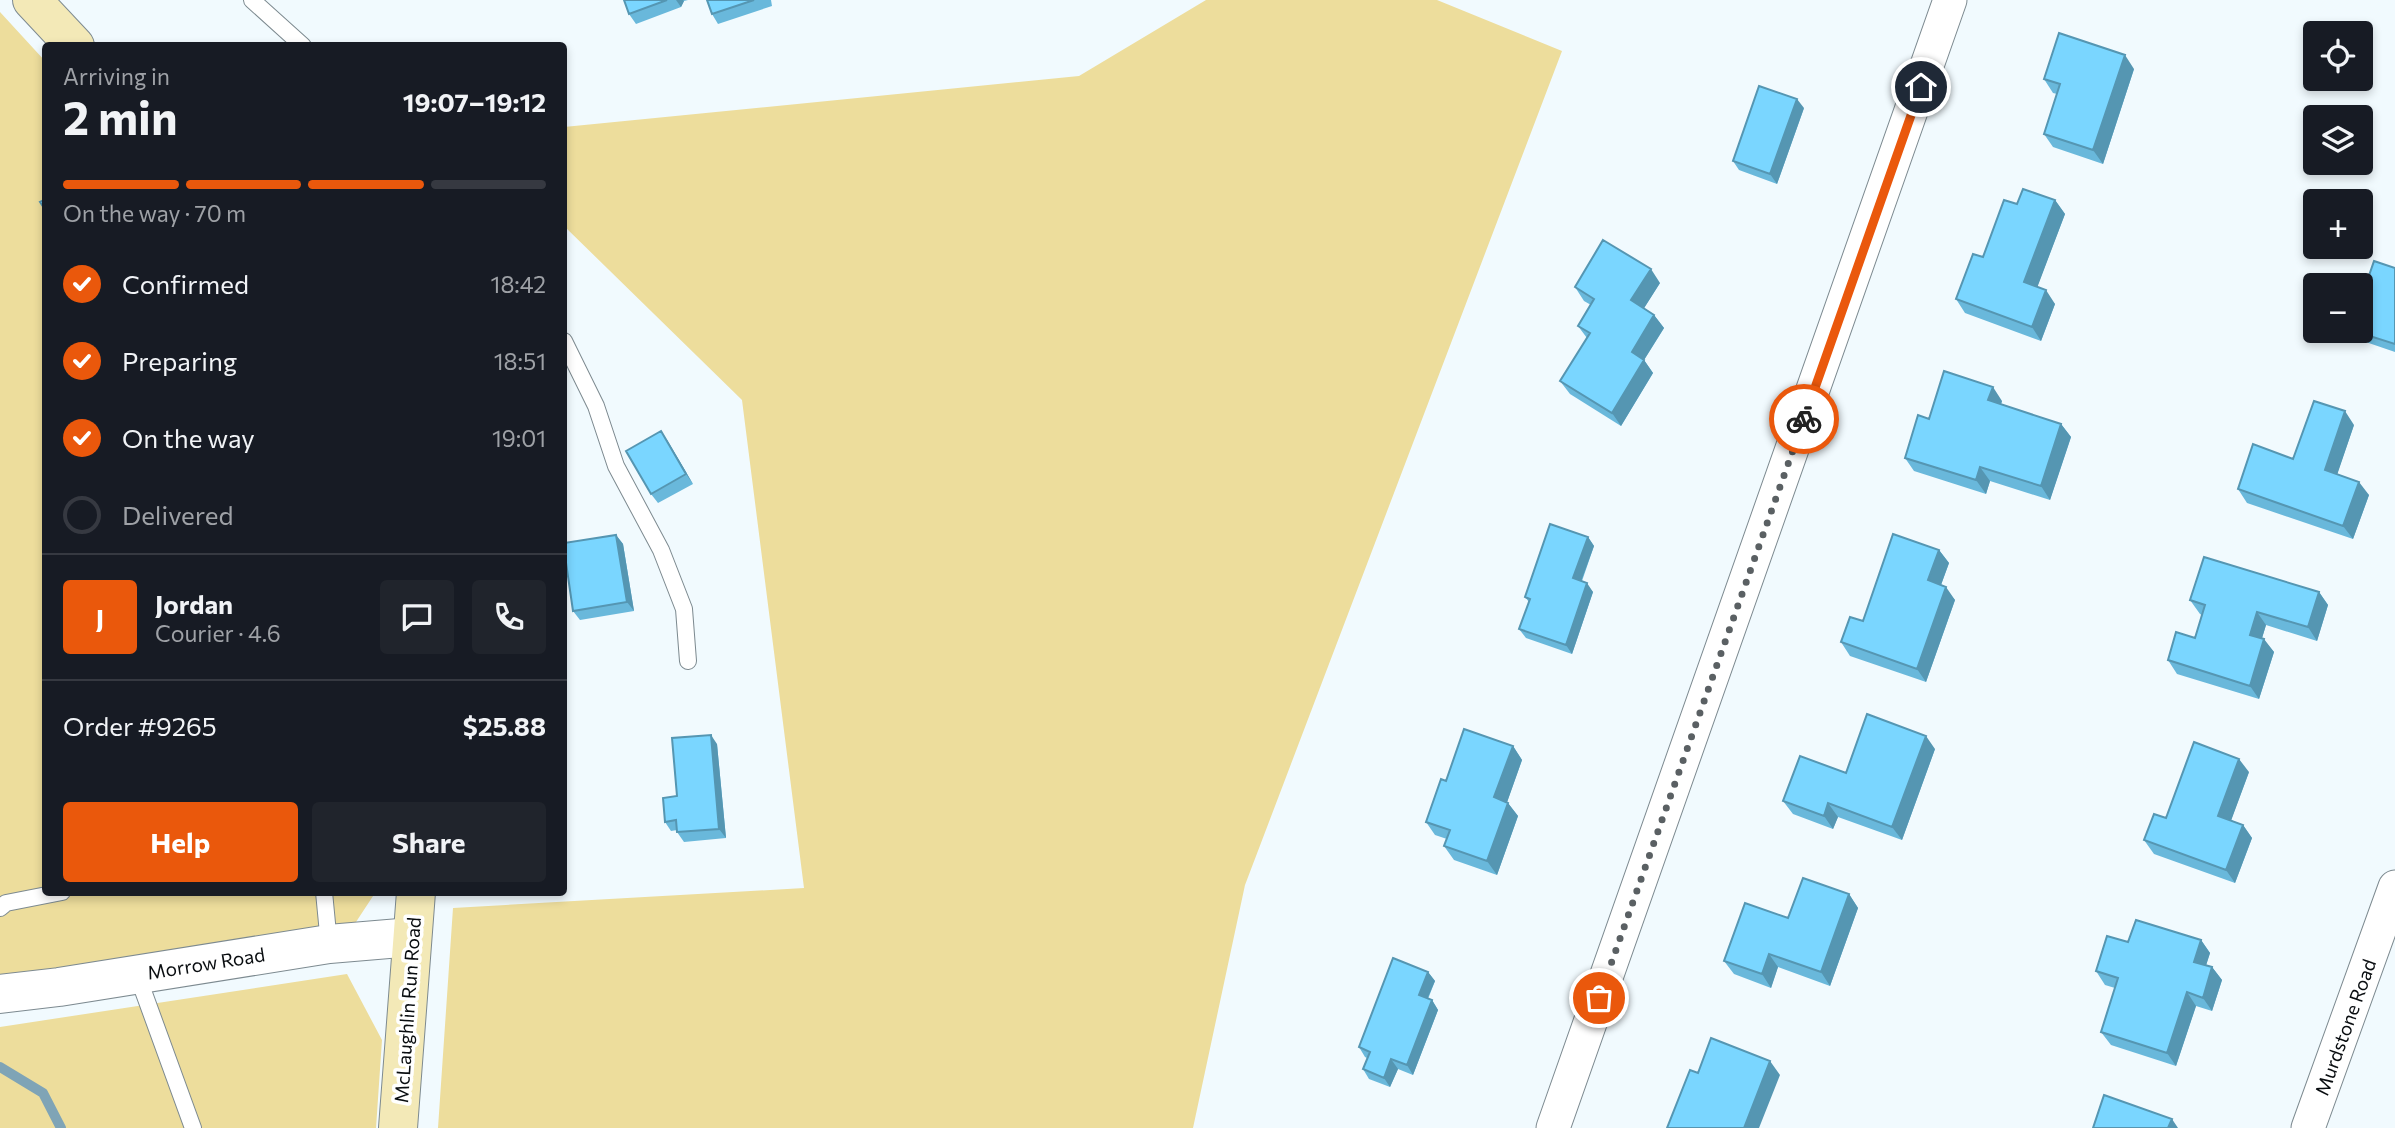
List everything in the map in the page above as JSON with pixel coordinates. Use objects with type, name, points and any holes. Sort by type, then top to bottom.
[{"type":"main road","points":[[32,0],[71,42]]},
{"type":"main road","name":"McLaughlin Run Road","points":[[397,1128],[416,896]]},
{"type":"street","points":[[1553,1128],[1950,0]]},
{"type":"street","name":"Murdstone Road","points":[[2308,1128],[2395,887]]},
{"type":"street","name":"Morrow Road","points":[[0,994],[329,944],[412,937]]},
{"type":"lane","points":[[253,0],[299,42]]},
{"type":"lane","points":[[567,347],[596,406],[616,466],[661,550],[684,609],[688,661]]},
{"type":"lane","points":[[0,908],[6,903],[42,896]]},
{"type":"lane","points":[[324,896],[329,944]]},
{"type":"lane","points":[[137,974],[193,1128]]},
{"type":"shaded area","points":[[1206,0],[1437,0],[1562,51],[1245,885],[1193,1128],[438,1128],[453,908],[804,888],[742,400],[567,229],[567,127],[1079,76]]},
{"type":"shaded area","points":[[0,12],[42,58],[42,896],[373,896],[356,922],[4,982],[0,980]]},
{"type":"shaded area","points":[[347,974],[382,1040],[376,1128],[0,1128],[0,1027]]},
{"type":"building","points":[[624,0],[667,0],[629,14]]},
{"type":"building","points":[[707,0],[754,0],[712,14]]},
{"type":"building","points":[[2059,33],[2125,55],[2093,150],[2044,134],[2060,84],[2044,79]]},
{"type":"building","points":[[1759,86],[1797,99],[1770,174],[1733,161]]},
{"type":"building","points":[[2023,189],[2055,200],[2024,282],[2046,290],[2032,327],[1956,299],[1973,254],[1983,257],[2004,200],[2017,204]]},
{"type":"building","points":[[1603,240],[1651,269],[1631,300],[1654,315],[1632,352],[1644,360],[1612,413],[1560,381],[1590,333],[1578,326],[1594,299],[1575,287]]},
{"type":"building","points":[[2374,261],[2395,268],[2395,344],[2373,337],[2373,273],[2370,273]]},
{"type":"building","points":[[1944,371],[1993,387],[1988,400],[2061,424],[2041,486],[1980,467],[1976,480],[1905,458],[1918,415],[1929,419]]},
{"type":"building","points":[[2314,401],[2345,411],[2325,470],[2359,482],[2343,526],[2238,489],[2253,444],[2293,459]]},
{"type":"building","points":[[661,431],[686,474],[651,494],[626,451]]},
{"type":"building","points":[[1550,524],[1588,537],[1573,578],[1587,583],[1566,645],[1519,629],[1530,599],[1525,597]]},
{"type":"building","points":[[1893,534],[1939,550],[1928,580],[1946,587],[1917,669],[1841,642],[1850,617],[1863,621]]},
{"type":"building","points":[[616,535],[627,602],[573,611],[567,570],[567,543]]},
{"type":"building","points":[[2204,557],[2319,592],[2308,627],[2257,612],[2250,635],[2264,639],[2250,686],[2168,660],[2176,632],[2195,638],[2205,605],[2190,600]]},
{"type":"building","points":[[1867,714],[1926,736],[1892,827],[1828,803],[1824,816],[1783,801],[1800,756],[1846,773]]},
{"type":"building","points":[[1464,729],[1513,746],[1494,797],[1508,803],[1487,861],[1444,846],[1450,830],[1426,822],[1441,779],[1446,781]]},
{"type":"building","points":[[711,735],[719,829],[677,832],[676,820],[665,822],[663,798],[677,796],[672,738]]},
{"type":"building","points":[[2194,742],[2239,759],[2218,816],[2243,825],[2226,870],[2144,840],[2154,814],[2166,818]]},
{"type":"building","points":[[1803,878],[1849,894],[1821,972],[1769,954],[1762,974],[1724,961],[1745,903],[1788,918]]},
{"type":"building","points":[[2136,920],[2201,940],[2194,962],[2212,967],[2203,998],[2187,992],[2167,1053],[2101,1032],[2118,978],[2096,971],[2107,936],[2128,942]]},
{"type":"building","points":[[1393,958],[1428,972],[1419,995],[1432,1000],[1407,1065],[1391,1059],[1384,1078],[1363,1069],[1370,1052],[1359,1047]]},
{"type":"building","points":[[1711,1038],[1770,1061],[1744,1128],[1667,1128],[1690,1070],[1698,1073]]},
{"type":"building","points":[[2104,1095],[2172,1119],[2168,1128],[2093,1128]]},
{"type":"waterway","points":[[0,1067],[43,1093],[61,1128]]},
{"type":"way so far","points":[[1599,998],[1804,419]]},
{"type":"route","points":[[1804,419],[1921,87]]}]
